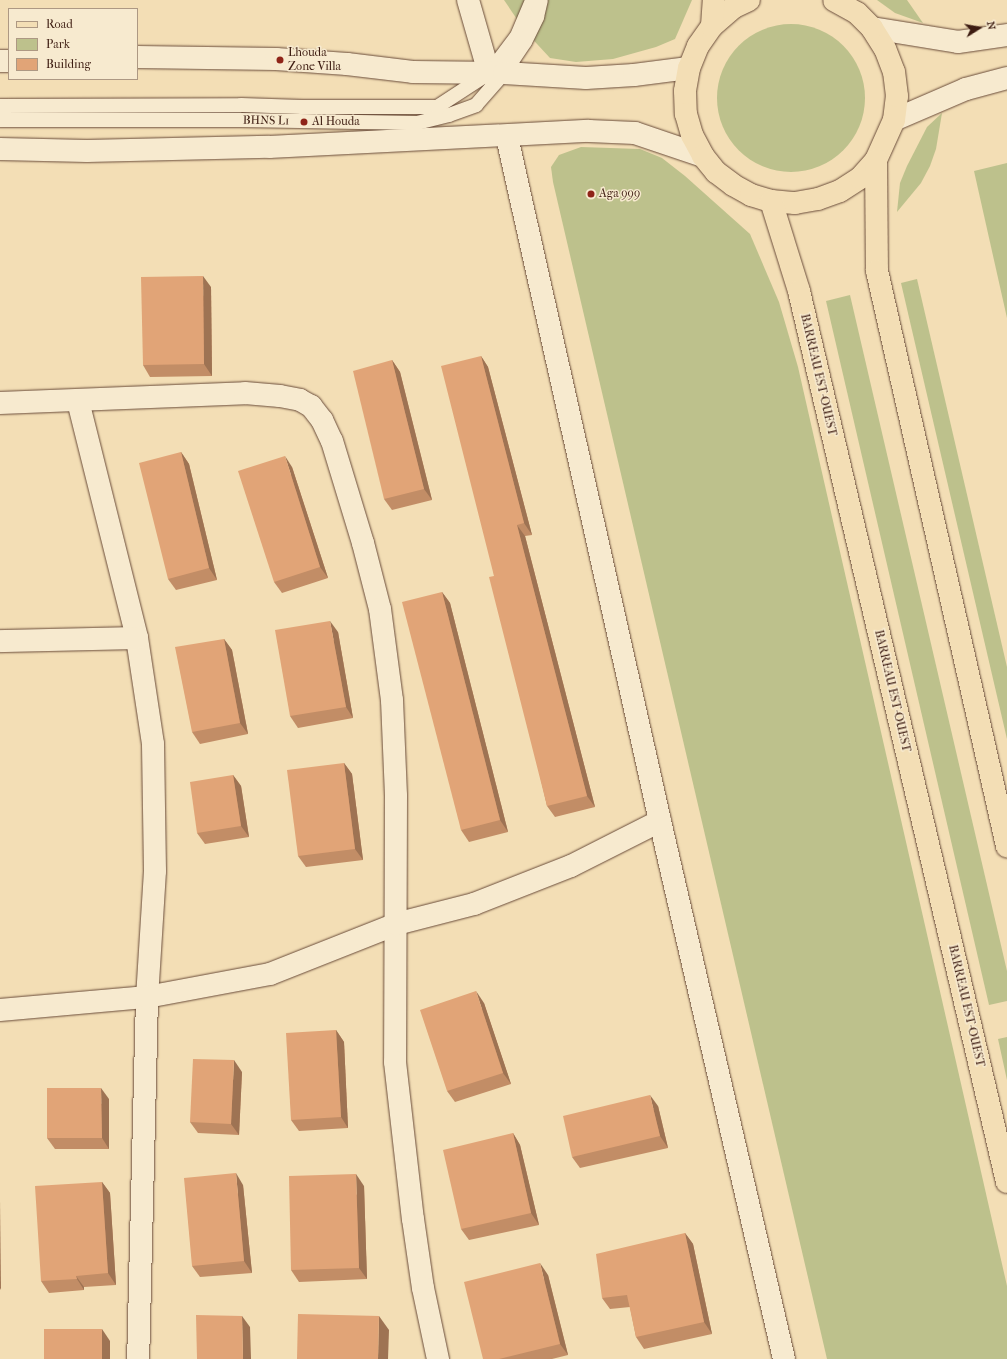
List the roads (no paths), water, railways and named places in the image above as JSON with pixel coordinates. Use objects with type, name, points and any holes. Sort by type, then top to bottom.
[{"type":"main road","points":[[712,26],[714,0]]},
{"type":"main road","points":[[749,0],[734,7],[712,26],[698,46],[689,68],[685,91],[686,114],[692,135],[703,156],[716,172],[733,185],[751,195],[771,201],[795,203],[818,199],[840,190],[860,178],[876,160],[894,120],[897,96],[894,72],[885,49],[872,28],[857,14],[834,0]]},
{"type":"main road","points":[[876,160],[877,271],[1007,846]]},
{"type":"main road","name":"BARREAU EST-OUEST","points":[[771,201],[799,291],[1007,1182]]},
{"type":"street","points":[[468,0],[497,73]]},
{"type":"street","points":[[872,28],[958,42],[1007,35]]},
{"type":"street","points":[[138,57],[276,59],[347,64],[413,72],[497,73],[586,78],[634,75],[689,68]]},
{"type":"street","points":[[894,120],[966,89],[1007,78]]},
{"type":"street","points":[[0,149],[87,151],[270,147],[581,131],[635,133],[703,156]]},
{"type":"street","points":[[507,136],[660,821],[784,1359]]},
{"type":"street","points":[[0,403],[245,394],[280,396],[300,400],[311,406],[322,420],[332,441],[363,543],[380,609],[392,700],[396,796],[396,1069],[413,1219],[423,1288],[438,1359]]},
{"type":"street","points":[[78,401],[137,638],[153,744],[155,871],[147,997],[138,1359]]},
{"type":"street","points":[[0,641],[137,638]]},
{"type":"street","points":[[0,1010],[147,997],[270,974],[396,924],[474,904],[571,866],[660,821]]},
{"type":"lane","name":"BHNS L1","points":[[0,120],[241,120],[417,123],[450,115],[476,105],[497,73],[517,36],[532,0]]},
{"type":"lane","name":"BHNS L1","points":[[0,106],[241,105],[302,108],[437,107],[497,73],[525,42],[537,17],[541,0]]},
{"type":"place","name":"Lhouda Zone Villa","points":[[280,60]]},
{"type":"place","name":"Al Houda","points":[[304,122]]},
{"type":"place","name":"Aga 999","points":[[591,194]]}]
